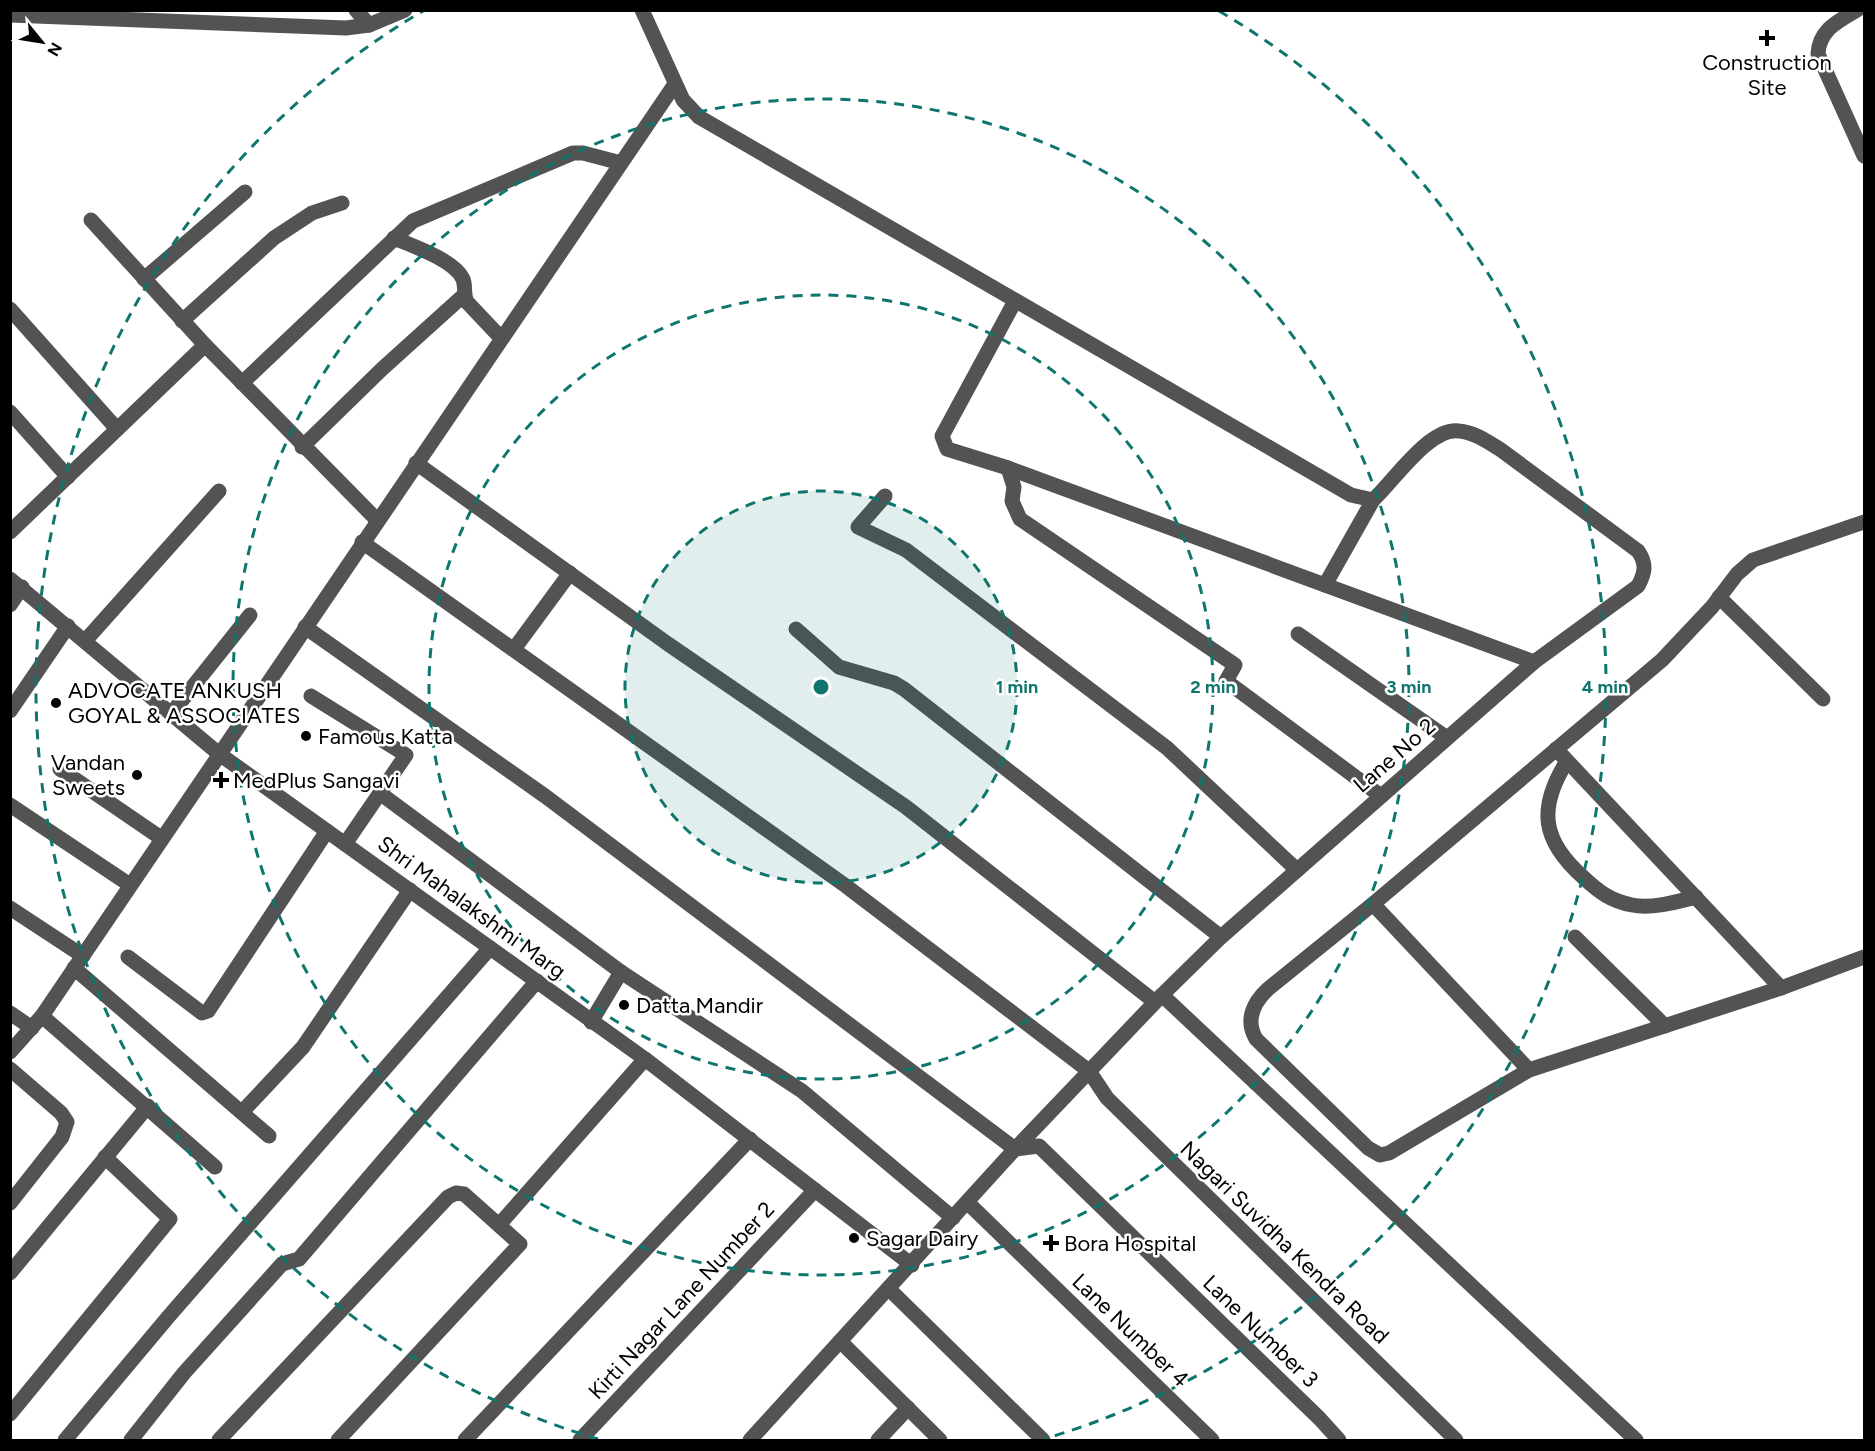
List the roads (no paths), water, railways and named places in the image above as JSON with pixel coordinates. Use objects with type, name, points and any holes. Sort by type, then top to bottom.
[{"type":"street","points":[[356,10],[369,24]]},
{"type":"street","points":[[10,15],[346,27],[369,24],[405,10]]},
{"type":"street","points":[[642,10],[682,100],[706,122],[1351,495],[1372,500],[1325,585]]},
{"type":"street","points":[[1857,10],[1833,24],[1824,33],[1818,43],[1818,54],[1864,156]]},
{"type":"street","points":[[10,1052],[42,1016],[218,753],[675,84]]},
{"type":"street","points":[[242,383],[394,238],[418,219],[573,153],[583,153],[621,163]]},
{"type":"street","points":[[144,279],[245,192]]},
{"type":"street","points":[[182,321],[274,238],[312,213],[342,203]]},
{"type":"street","points":[[92,220],[182,321],[302,447],[377,520]]},
{"type":"street","points":[[394,238],[446,263],[464,281],[464,295],[501,338]]},
{"type":"street","points":[[302,447],[382,369],[464,295]]},
{"type":"street","points":[[1015,301],[942,436],[943,442],[953,452],[1008,468],[1534,662]]},
{"type":"street","points":[[10,309],[117,429]]},
{"type":"street","points":[[10,532],[205,345]]},
{"type":"street","points":[[10,412],[68,477]]},
{"type":"street","name":"Lane No 2","points":[[750,1440],[842,1343],[1015,1149],[1158,998],[1221,937],[1534,662],[1638,586],[1645,568],[1644,560],[1638,551],[1501,450],[1479,437],[1457,430],[1438,435],[1372,500]]},
{"type":"street","points":[[416,463],[668,644],[906,807],[1158,998],[1636,1440]]},
{"type":"street","points":[[1008,468],[1014,488],[1012,501],[1020,519],[1235,665],[1226,681],[1381,796]]},
{"type":"street","points":[[85,641],[219,491]]},
{"type":"street","points":[[885,496],[858,527],[906,550],[1167,748],[1297,870]]},
{"type":"street","points":[[1864,522],[1753,560],[1737,574],[1662,660],[1259,997],[1250,1022],[1256,1039],[1368,1148],[1380,1155],[1389,1153],[1529,1070],[1781,988],[1864,957]]},
{"type":"street","name":"Nagari Suvidha Kendra Road","points":[[362,542],[846,886],[1089,1071],[1107,1098],[1456,1440]]},
{"type":"street","points":[[514,649],[570,573]]},
{"type":"street","points":[[10,605],[16,583]]},
{"type":"street","name":"Shri Mahalakshmi Marg","points":[[16,583],[218,753],[645,1059],[912,1265]]},
{"type":"street","points":[[1719,597],[1823,699]]},
{"type":"street","points":[[171,714],[250,615]]},
{"type":"street","points":[[10,711],[68,626]]},
{"type":"street","points":[[304,627],[545,796],[1015,1149]]},
{"type":"street","points":[[796,629],[839,667],[894,683],[904,689],[1221,937]]},
{"type":"street","points":[[1298,634],[1446,738]]},
{"type":"street","points":[[311,696],[406,755],[345,844]]},
{"type":"street","points":[[1556,749],[1781,988]]},
{"type":"street","points":[[1567,761],[1554,781],[1547,815],[1551,840],[1575,870],[1605,897],[1633,906],[1664,905],[1696,897]]},
{"type":"street","points":[[60,769],[161,838]]},
{"type":"street","points":[[381,794],[621,972],[802,1091],[953,1218]]},
{"type":"street","points":[[10,805],[130,885]]},
{"type":"street","points":[[128,957],[202,1013],[208,1011],[327,831]]},
{"type":"street","points":[[243,1111],[303,1047],[410,890]]},
{"type":"street","points":[[1373,904],[1529,1070]]},
{"type":"street","points":[[10,908],[78,962],[269,1136]]},
{"type":"street","points":[[1575,937],[1665,1026]]},
{"type":"street","points":[[65,1440],[169,1316],[490,948]]},
{"type":"street","points":[[591,1022],[621,972]]},
{"type":"street","points":[[131,1440],[184,1373],[282,1264],[299,1259],[354,1197],[537,981]]},
{"type":"street","points":[[10,1013],[32,1028]]},
{"type":"street","points":[[42,1016],[148,1106],[214,1167]]},
{"type":"street","points":[[499,1224],[645,1059]]},
{"type":"street","points":[[10,1069],[61,1113],[67,1122],[62,1137],[10,1203]]},
{"type":"street","points":[[10,1273],[148,1106]]},
{"type":"street","points":[[465,1440],[750,1139]]},
{"type":"street","name":"Lane Number 3","points":[[1015,1149],[1039,1146],[1339,1440]]},
{"type":"street","points":[[10,1414],[170,1219],[105,1157]]},
{"type":"street","name":"Kirti Nagar Lane Number 2","points":[[580,1440],[815,1190]]},
{"type":"street","points":[[219,1440],[448,1197],[456,1192],[464,1194],[520,1244],[338,1440]]},
{"type":"street","name":"Lane Number 4","points":[[967,1202],[1212,1440]]},
{"type":"street","points":[[889,1289],[1043,1440]]},
{"type":"street","points":[[842,1343],[940,1440]]},
{"type":"street","points":[[878,1440],[908,1408]]},
{"type":"place","name":"Construction Site","points":[[1767,38]]},
{"type":"place","name":"ADVOCATE ANKUSH GOYAL & ASSOCIATES","points":[[56,703]]},
{"type":"place","name":"Famous Katta","points":[[306,736]]},
{"type":"place","name":"Vandan Sweets","points":[[137,775]]},
{"type":"place","name":"MedPlus Sangavi","points":[[221,780]]},
{"type":"place","name":"Datta Mandir","points":[[624,1005]]},
{"type":"place","name":"Sagar Dairy","points":[[854,1238]]},
{"type":"place","name":"Bora Hospital","points":[[1051,1243]]}]
